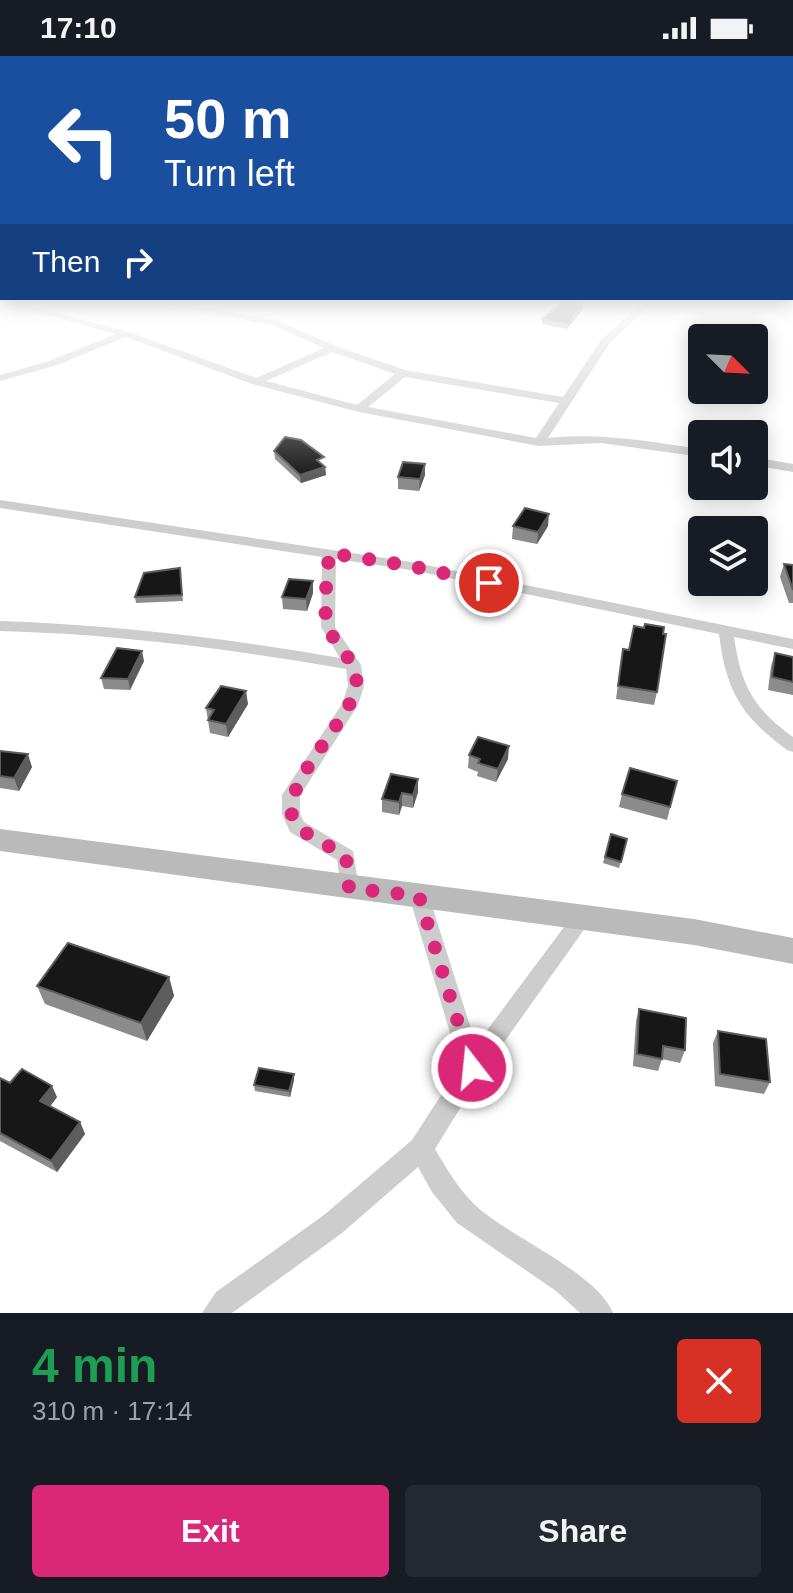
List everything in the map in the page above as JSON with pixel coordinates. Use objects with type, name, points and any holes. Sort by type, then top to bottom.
[{"type":"street","points":[[0,378],[59,361]]},
{"type":"street","points":[[198,361],[256,382],[359,409],[539,442],[602,439],[688,451]]},
{"type":"street","points":[[256,382],[304,361]]},
{"type":"street","points":[[368,361],[403,373],[567,401]]},
{"type":"street","points":[[539,442],[593,361]]},
{"type":"street","points":[[359,409],[403,373]]},
{"type":"street","points":[[768,464],[793,468]]},
{"type":"street","points":[[0,504],[411,566],[793,644]]},
{"type":"street","points":[[329,553],[328,627],[353,665],[356,686],[350,705],[291,795],[291,814],[297,827],[346,856],[349,888]]},
{"type":"street","points":[[0,626],[147,635],[262,649],[353,665]]},
{"type":"street","points":[[726,632],[731,674],[749,710],[793,746]]},
{"type":"street","points":[[0,840],[694,932],[793,951]]},
{"type":"street","points":[[419,896],[472,1068]]},
{"type":"street","points":[[215,1313],[225,1301],[333,1224],[421,1149],[472,1068],[583,917]]},
{"type":"street","points":[[421,1149],[441,1183],[466,1214],[565,1282],[600,1313]]},
{"type":"building","points":[[285,437],[301,440],[324,457],[317,460],[325,467],[300,475],[274,451]]},
{"type":"building","points":[[403,462],[425,464],[420,479],[398,477]]},
{"type":"building","points":[[525,508],[549,514],[538,532],[513,526]]},
{"type":"building","points":[[784,564],[793,565],[793,590]]},
{"type":"building","points":[[180,568],[182,595],[135,597],[144,573]]},
{"type":"building","points":[[289,579],[313,581],[306,599],[282,597]]},
{"type":"building","points":[[645,624],[664,627],[663,634],[666,634],[657,692],[618,686],[623,649],[629,650],[634,626],[644,628]]},
{"type":"building","points":[[117,648],[142,651],[128,679],[101,678]]},
{"type":"building","points":[[775,653],[793,657],[793,682],[772,677]]},
{"type":"building","points":[[221,686],[246,691],[226,724],[208,720],[214,710],[206,708]]},
{"type":"building","points":[[478,737],[509,746],[498,769],[478,763],[480,759],[469,755]]},
{"type":"building","points":[[0,751],[28,754],[14,778],[0,776]]},
{"type":"building","points":[[630,768],[677,781],[670,807],[622,794]]},
{"type":"building","points":[[391,774],[418,779],[413,795],[402,793],[399,802],[382,799]]},
{"type":"building","points":[[611,834],[627,839],[621,862],[605,857]]},
{"type":"building","points":[[68,943],[169,977],[141,1023],[37,986]]},
{"type":"building","points":[[639,1009],[686,1018],[685,1050],[663,1046],[662,1059],[637,1054]]},
{"type":"building","points":[[718,1031],[766,1039],[770,1082],[720,1074]]},
{"type":"building","points":[[259,1068],[294,1074],[289,1091],[254,1085]]},
{"type":"building","points":[[22,1069],[52,1086],[40,1101],[80,1122],[51,1161],[0,1133],[0,1078],[10,1083]]},
{"type":"route","points":[[472,1068],[419,896],[349,888],[350,868],[346,856],[297,827],[291,814],[291,795],[350,705],[356,686],[353,665],[328,627],[329,553],[489,583]]}]
